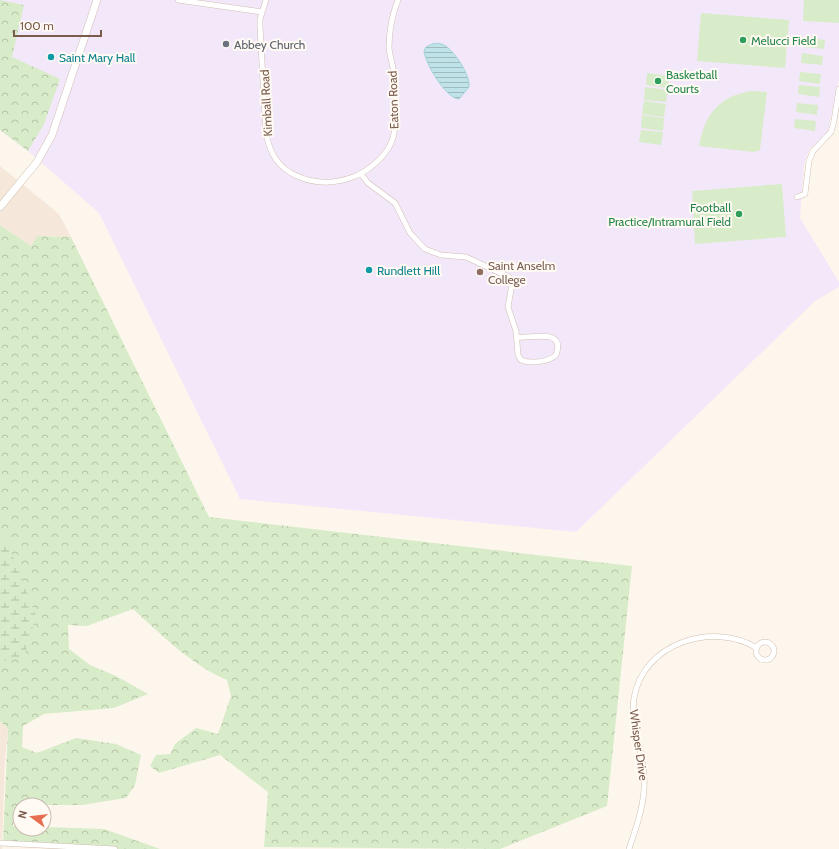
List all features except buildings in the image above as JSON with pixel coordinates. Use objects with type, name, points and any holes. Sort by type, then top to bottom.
[{"type":"street","points":[[0,207],[37,162],[52,135],[97,0]]},
{"type":"street","points":[[178,0],[262,12]]},
{"type":"street","name":"Kimball Road","points":[[266,0],[262,12],[260,27],[266,134],[271,153],[286,170],[308,180],[331,182],[361,174]]},
{"type":"street","name":"Eaton Road","points":[[361,174],[382,156],[392,142],[394,134],[394,86],[390,42],[392,18],[398,0]]},
{"type":"street","points":[[797,197],[805,194],[807,167],[813,151],[828,136],[833,127],[839,89]]},
{"type":"street","points":[[361,174],[368,183],[395,203],[410,233],[425,249],[441,255],[466,257],[509,276],[512,282],[508,307],[517,337],[518,355],[523,361],[530,362],[550,359],[556,355],[557,345],[554,339],[549,336],[517,337]]},
{"type":"street","name":"Whisper Drive","points":[[629,849],[640,814],[644,794],[643,761],[633,708],[636,689],[645,670],[654,660],[671,648],[702,636],[716,635],[729,637],[746,642],[757,648]]},
{"type":"street","points":[[0,843],[116,849]]},
{"type":"shaded area","name":"Saint Anselm College","points":[[0,0],[839,0],[839,79],[828,131],[822,140],[810,148],[804,165],[800,218],[839,282],[839,287],[815,301],[576,532],[240,499],[99,213],[28,151],[0,130]]},
{"type":"shaded area","points":[[0,166],[59,214],[71,237],[38,236],[31,246],[0,225]]},
{"type":"shaded area","points":[[0,721],[8,729],[5,760],[2,849],[0,849]]},
{"type":"green space","points":[[0,0],[24,5],[12,57],[60,79],[44,124],[28,151],[0,130]]},
{"type":"green space","points":[[804,0],[839,0],[839,23],[803,21]]},
{"type":"green space","name":"Melucci Field","points":[[701,13],[789,20],[785,68],[697,61]]},
{"type":"green space","points":[[804,37],[825,40],[824,49],[803,47]]},
{"type":"green space","points":[[802,53],[823,56],[822,65],[801,63]]},
{"type":"green space","points":[[800,72],[821,74],[820,84],[799,81]]},
{"type":"green space","name":"Basketball Courts","points":[[647,73],[669,76],[668,88],[646,85]]},
{"type":"green space","points":[[799,85],[820,87],[819,97],[798,94]]},
{"type":"green space","name":"Basketball Courts","points":[[645,87],[668,90],[666,102],[644,100]]},
{"type":"green space","points":[[752,91],[767,92],[760,150],[754,152],[699,146],[705,125],[709,116],[715,109],[730,97]]},
{"type":"green space","name":"Basketball Courts","points":[[644,101],[666,104],[664,117],[642,114]]},
{"type":"green space","points":[[797,103],[818,105],[817,115],[796,112]]},
{"type":"green space","name":"Basketball Courts","points":[[642,115],[664,118],[663,131],[641,128]]},
{"type":"green space","points":[[795,119],[816,121],[815,131],[794,128]]},
{"type":"green space","points":[[641,130],[663,132],[661,145],[639,142]]},
{"type":"green space","name":"Football Practice/Intramural Field","points":[[782,184],[786,237],[695,244],[692,191]]},
{"type":"green space","points":[[0,225],[31,246],[37,236],[71,237],[209,517],[632,566],[607,806],[500,849],[264,847],[268,792],[220,755],[159,773],[150,766],[156,755],[170,754],[175,744],[196,728],[218,734],[231,696],[227,680],[201,666],[177,649],[133,609],[87,626],[68,625],[69,649],[90,665],[116,676],[148,694],[114,708],[44,714],[23,726],[22,747],[37,753],[76,738],[116,744],[141,755],[135,785],[126,798],[82,805],[52,805],[52,797],[12,797],[12,837],[52,837],[52,827],[104,829],[160,849],[115,849],[3,842],[8,729],[0,721]]},
{"type":"green space","points":[[0,536],[8,543],[36,616],[24,657],[0,661]]},
{"type":"water","points":[[432,44],[441,44],[448,48],[465,70],[469,87],[459,99],[448,93],[442,87],[428,64],[424,51],[426,47]]},
{"type":"place","name":"Melucci Field","points":[[743,40]]},
{"type":"place","name":"Abbey Church","points":[[226,44]]},
{"type":"place","name":"Saint Mary Hall","points":[[51,57]]},
{"type":"place","name":"Basketball Courts","points":[[658,81]]},
{"type":"place","name":"Football Practice/Intramural Field","points":[[739,214]]},
{"type":"place","name":"Rundlett Hill","points":[[369,270]]},
{"type":"place","name":"Saint Anselm College","points":[[480,272]]}]
